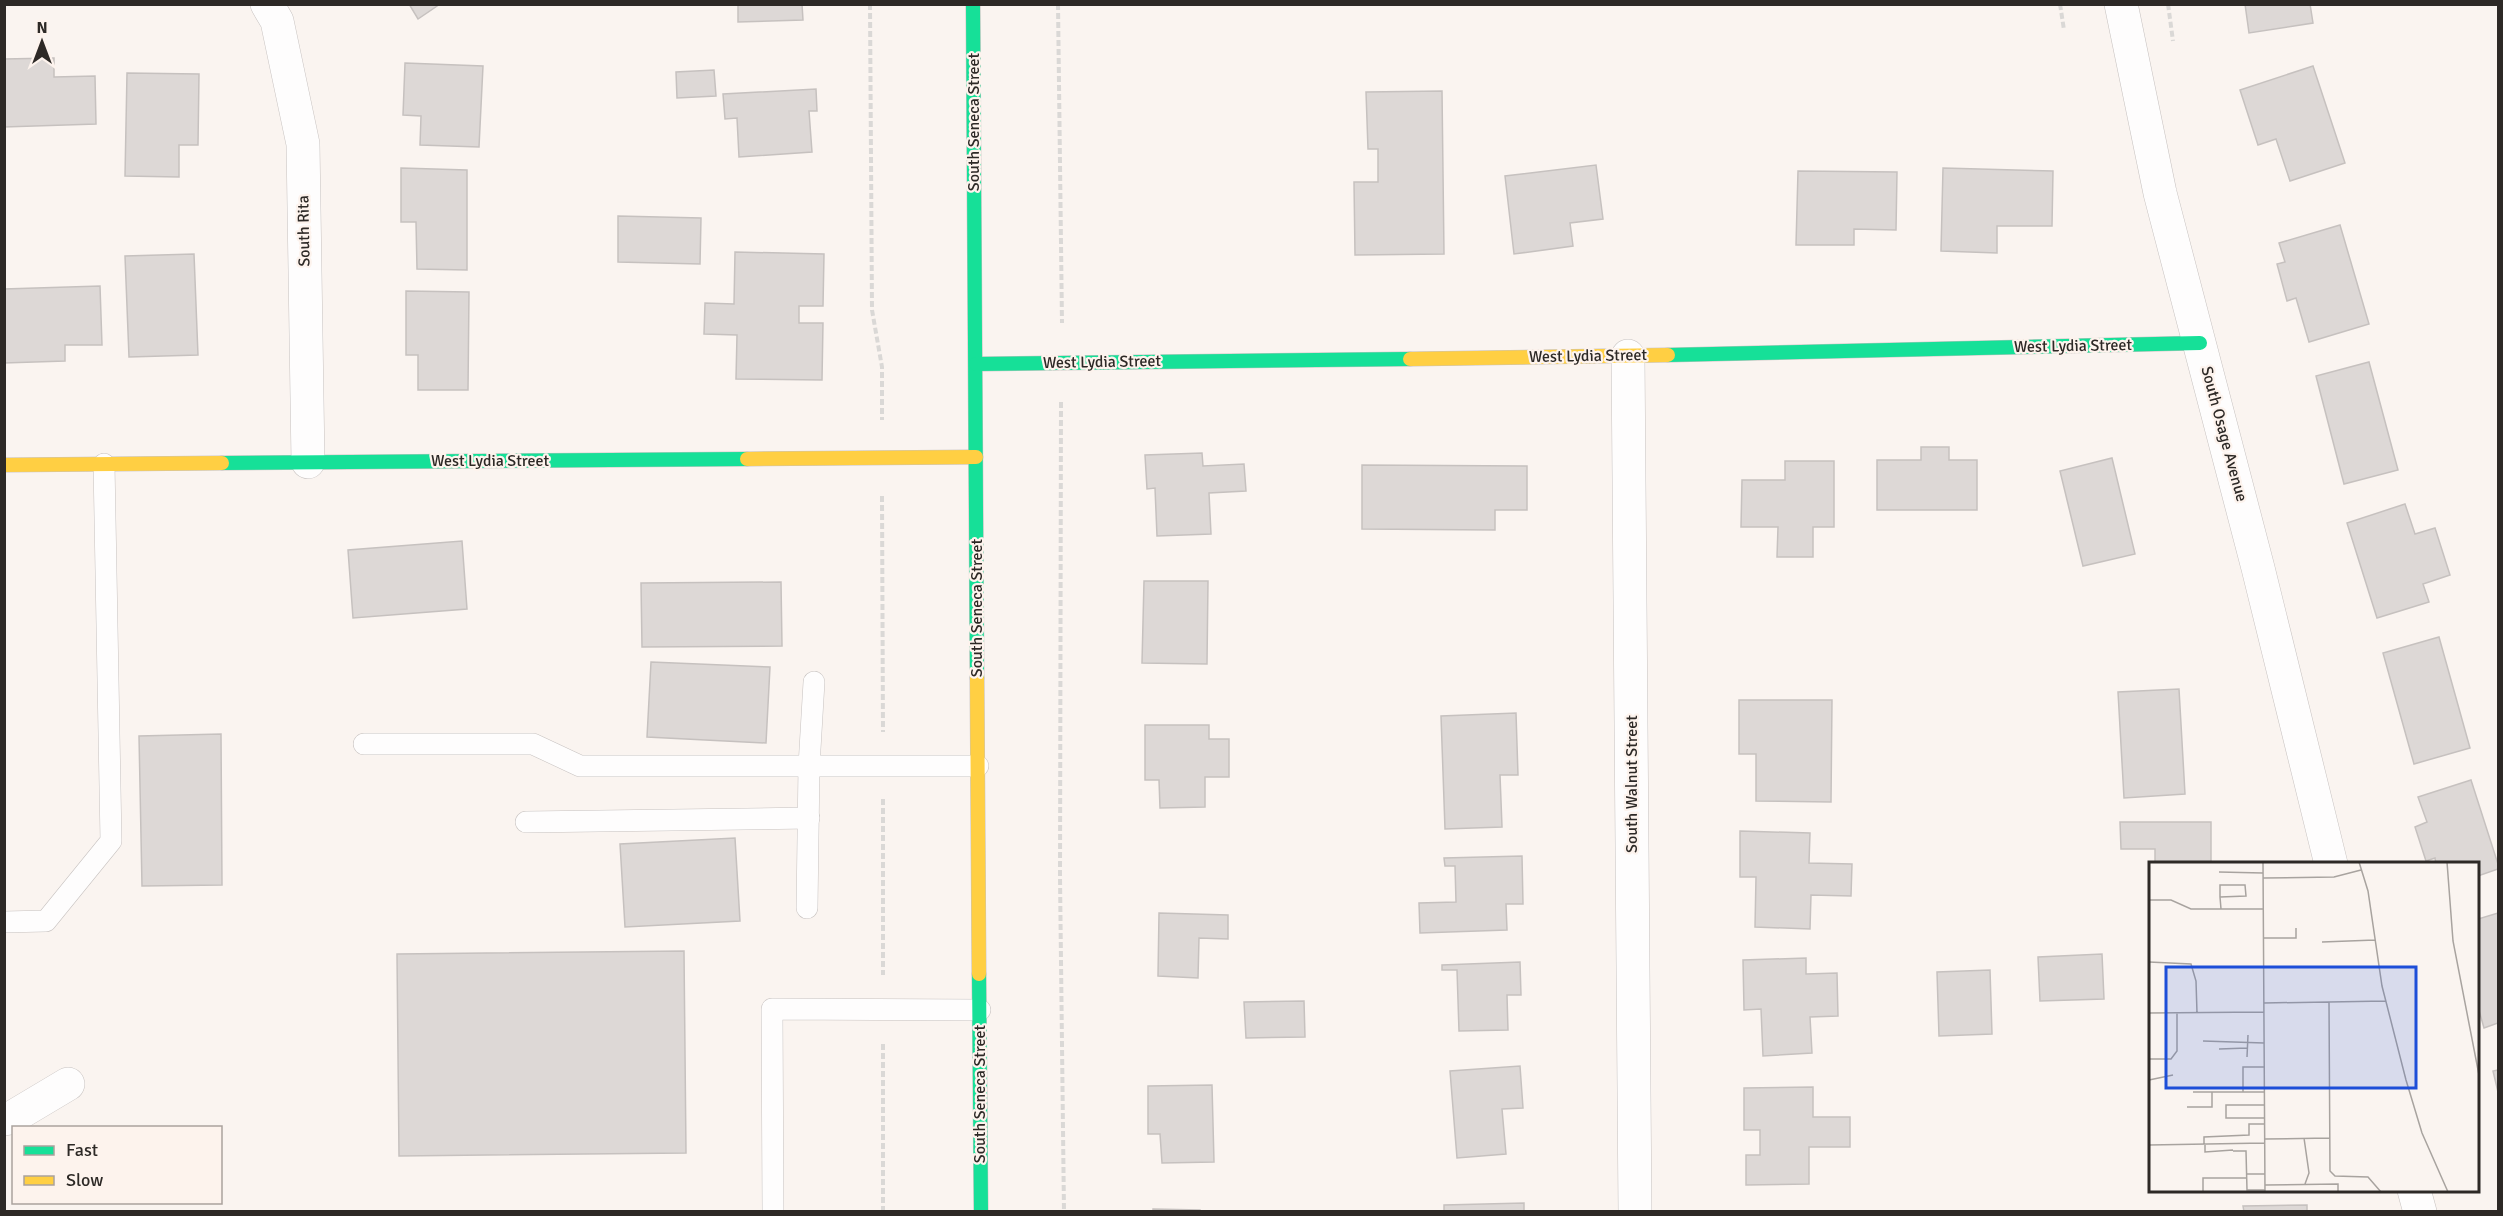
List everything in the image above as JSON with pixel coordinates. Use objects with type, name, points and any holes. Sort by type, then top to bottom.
[{"type":"street","name":"South Rita","points":[[267,4],[277,21],[303,144],[308,462]]},
{"type":"street","name":"South Seneca Street","points":[[973,4],[981,1212]]},
{"type":"street","name":"South Osage Avenue","points":[[2121,4],[2160,193],[2258,568],[2331,862]]},
{"type":"street","name":"West Lydia Street","points":[[975,364],[1628,356],[2200,343]]},
{"type":"street","name":"South Walnut Street","points":[[1628,356],[1635,1212]]},
{"type":"street","name":"West Lydia Street","points":[[4,465],[976,457]]},
{"type":"street","points":[[4,1119],[68,1084]]},
{"type":"street","points":[[2414,1192],[2421,1212]]},
{"type":"lane","points":[[4,922],[46,921],[111,841],[104,464]]},
{"type":"lane","points":[[807,908],[809,766],[814,682]]},
{"type":"lane","points":[[364,744],[533,744],[580,766],[978,766]]},
{"type":"lane","points":[[526,822],[809,818]]},
{"type":"lane","points":[[773,1212],[772,1009],[980,1010]]},
{"type":"path","points":[[870,4],[872,310],[882,367],[883,1212]]},
{"type":"path","points":[[1058,4],[1061,363],[1060,877],[1064,1212]]},
{"type":"path","points":[[2060,4],[2064,30]]},
{"type":"path","points":[[2168,4],[2173,41]]},
{"type":"building","points":[[409,4],[440,4],[418,19]]},
{"type":"building","points":[[738,4],[802,4],[803,20],[738,22]]},
{"type":"building","points":[[2245,4],[2310,4],[2313,23],[2249,33]]},
{"type":"building","points":[[54,58],[54,77],[95,76],[96,124],[4,127],[4,59]]},
{"type":"building","points":[[405,63],[483,66],[479,147],[420,145],[421,116],[403,115]]},
{"type":"building","points":[[2313,66],[2345,163],[2290,181],[2276,139],[2258,145],[2240,90]]},
{"type":"building","points":[[714,70],[716,96],[677,98],[676,72]]},
{"type":"building","points":[[127,73],[199,74],[198,145],[179,145],[179,177],[125,176]]},
{"type":"building","points":[[816,89],[817,111],[809,111],[812,152],[739,157],[737,118],[725,119],[723,94]]},
{"type":"building","points":[[1442,91],[1444,254],[1355,255],[1354,182],[1378,182],[1378,149],[1368,149],[1366,92]]},
{"type":"building","points":[[1596,165],[1603,219],[1570,223],[1573,246],[1514,254],[1505,176]]},
{"type":"building","points":[[401,168],[467,170],[467,270],[417,269],[416,222],[401,222]]},
{"type":"building","points":[[1943,168],[2053,171],[2052,226],[1997,226],[1997,253],[1941,251]]},
{"type":"building","points":[[1798,171],[1897,172],[1896,230],[1854,229],[1854,245],[1796,245]]},
{"type":"building","points":[[618,216],[701,218],[700,264],[618,262]]},
{"type":"building","points":[[2340,225],[2369,324],[2309,342],[2296,298],[2287,301],[2277,264],[2285,262],[2279,243]]},
{"type":"building","points":[[735,252],[824,254],[823,306],[799,306],[799,323],[823,323],[822,380],[736,379],[737,335],[704,334],[705,303],[734,304]]},
{"type":"building","points":[[194,254],[198,355],[129,357],[125,256]]},
{"type":"building","points":[[100,286],[102,345],[65,345],[65,361],[4,363],[4,289]]},
{"type":"building","points":[[406,291],[469,292],[468,390],[418,390],[418,355],[406,355]]},
{"type":"building","points":[[2369,362],[2398,470],[2344,484],[2316,376]]},
{"type":"building","points":[[1921,447],[1949,447],[1949,460],[1977,460],[1977,510],[1877,510],[1877,460],[1921,460]]},
{"type":"building","points":[[1202,453],[1203,466],[1244,464],[1246,491],[1209,493],[1211,534],[1157,536],[1155,488],[1147,489],[1145,455]]},
{"type":"building","points":[[2112,458],[2135,554],[2083,566],[2060,471]]},
{"type":"building","points":[[1785,461],[1834,461],[1834,527],[1813,527],[1813,557],[1777,557],[1778,527],[1741,527],[1742,480],[1785,480]]},
{"type":"building","points":[[1362,465],[1527,466],[1527,510],[1495,510],[1495,530],[1362,529]]},
{"type":"building","points":[[2405,504],[2415,534],[2435,528],[2450,575],[2423,584],[2429,602],[2377,618],[2347,523]]},
{"type":"building","points":[[462,541],[467,609],[353,618],[348,550]]},
{"type":"building","points":[[1144,581],[1208,581],[1207,664],[1142,663]]},
{"type":"building","points":[[781,582],[782,646],[642,647],[641,583]]},
{"type":"building","points":[[2439,637],[2470,748],[2414,764],[2383,653]]},
{"type":"building","points":[[651,662],[770,667],[766,743],[647,737]]},
{"type":"building","points":[[2179,689],[2185,794],[2124,798],[2118,692]]},
{"type":"building","points":[[1739,700],[1832,700],[1831,802],[1756,801],[1756,754],[1739,754]]},
{"type":"building","points":[[1516,713],[1518,775],[1500,775],[1502,827],[1445,829],[1441,716]]},
{"type":"building","points":[[1145,725],[1209,725],[1209,739],[1229,739],[1229,777],[1205,777],[1205,807],[1160,808],[1159,780],[1145,780]]},
{"type":"building","points":[[221,734],[222,885],[142,886],[139,736]]},
{"type":"building","points":[[2471,780],[2498,869],[2479,876],[2479,862],[2436,862],[2435,858],[2426,861],[2415,827],[2427,822],[2418,797]]},
{"type":"building","points":[[2120,822],[2211,822],[2211,862],[2155,862],[2155,849],[2121,849]]},
{"type":"building","points":[[1740,831],[1810,833],[1809,863],[1852,864],[1851,896],[1811,895],[1810,929],[1755,927],[1756,877],[1740,877]]},
{"type":"building","points":[[735,838],[740,921],[625,927],[620,844]]},
{"type":"building","points":[[1522,856],[1523,904],[1506,904],[1507,930],[1420,933],[1419,903],[1456,902],[1455,866],[1445,866],[1444,858]]},
{"type":"building","points":[[1159,913],[1228,915],[1228,939],[1199,938],[1198,978],[1158,976]]},
{"type":"building","points":[[2498,913],[2498,1023],[2484,1028],[2479,1010],[2479,919]]},
{"type":"building","points":[[684,951],[686,1153],[399,1156],[397,954]]},
{"type":"building","points":[[2102,954],[2104,999],[2040,1001],[2038,957]]},
{"type":"building","points":[[1806,958],[1806,974],[1837,973],[1838,1016],[1810,1017],[1812,1053],[1763,1056],[1761,1009],[1744,1010],[1743,960]]},
{"type":"building","points":[[1520,962],[1521,995],[1507,995],[1508,1030],[1459,1031],[1457,970],[1442,970],[1442,965]]},
{"type":"building","points":[[1990,970],[1992,1034],[1939,1036],[1937,972]]},
{"type":"building","points":[[1304,1001],[1305,1037],[1246,1038],[1244,1002]]},
{"type":"building","points":[[1520,1066],[1523,1108],[1502,1109],[1506,1154],[1457,1158],[1450,1071]]},
{"type":"building","points":[[2498,1070],[2498,1092],[2493,1071]]},
{"type":"building","points":[[1212,1085],[1214,1162],[1162,1163],[1160,1134],[1148,1134],[1148,1086]]},
{"type":"building","points":[[1813,1087],[1813,1117],[1850,1117],[1850,1147],[1809,1147],[1809,1184],[1746,1185],[1746,1155],[1760,1155],[1760,1130],[1744,1130],[1744,1088]]},
{"type":"building","points":[[1524,1203],[1524,1212],[1444,1212],[1444,1205]]},
{"type":"building","points":[[2307,1205],[2307,1212],[2244,1212],[2243,1206]]},
{"type":"building","points":[[1153,1209],[1200,1210],[1200,1212],[1153,1212]]},
{"type":"traffic: fast","points":[[973,4],[977,678]]},
{"type":"traffic: fast","points":[[1668,355],[2200,343]]},
{"type":"traffic: fast","points":[[976,364],[1410,359]]},
{"type":"traffic: fast","points":[[222,463],[747,459]]},
{"type":"traffic: fast","points":[[979,974],[981,1212]]},
{"type":"traffic: slow","points":[[1410,359],[1668,355]]},
{"type":"traffic: slow","points":[[747,459],[976,457]]},
{"type":"traffic: slow","points":[[4,465],[222,463]]},
{"type":"traffic: slow","points":[[977,678],[979,974]]}]
